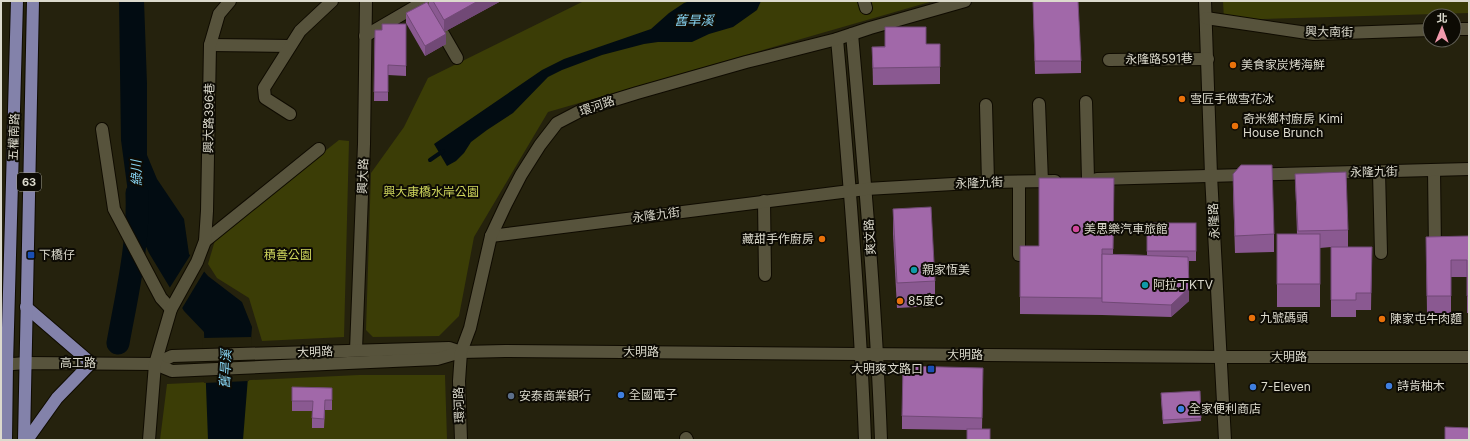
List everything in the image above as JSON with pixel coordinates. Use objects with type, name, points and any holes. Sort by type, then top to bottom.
[{"type":"main road","name":"五權南路","points":[[4,437],[4,364],[10,254],[17,1]]},
{"type":"main road","name":"五權南路","points":[[26,440],[25,363],[33,1]]},
{"type":"main road","points":[[1,266],[10,254]]},
{"type":"main road","points":[[26,306],[91,363],[57,398],[26,440]]},
{"type":"street","name":"興大路396巷","points":[[149,440],[155,364],[171,310],[197,262],[205,240],[207,211],[210,45],[219,14],[230,1]]},
{"type":"street","points":[[290,114],[265,98],[264,88],[300,31],[332,1]]},
{"type":"street","name":"興大路","points":[[356,350],[364,152],[366,1]]},
{"type":"street","points":[[365,36],[424,1],[457,58]]},
{"type":"street","name":"環河路","points":[[461,440],[459,381],[461,352],[470,328],[491,236],[521,175],[557,122],[582,110],[637,93],[746,62],[837,39],[965,1]]},
{"type":"street","name":"永隆路","points":[[1205,1],[1211,175],[1225,440]]},
{"type":"street","name":"興大南街","points":[[1206,18],[1314,34],[1422,30]]},
{"type":"street","name":"爽文路","points":[[852,34],[866,189],[878,354],[881,440]]},
{"type":"street","name":"爽文路","points":[[837,39],[862,354],[865,440]]},
{"type":"street","points":[[210,45],[290,46]]},
{"type":"street","name":"永隆路591巷","points":[[1109,60],[1208,59]]},
{"type":"street","name":"永隆九街","points":[[1086,102],[1084,179],[1469,169]]},
{"type":"street","points":[[1039,104],[1042,182]]},
{"type":"street","points":[[986,105],[988,182]]},
{"type":"street","points":[[102,129],[114,208],[161,298],[171,310]]},
{"type":"street","points":[[205,240],[319,149]]},
{"type":"street","points":[[1434,170],[1436,251]]},
{"type":"street","points":[[1380,172],[1381,253]]},
{"type":"street","name":"永隆九街","points":[[491,236],[866,189],[988,182],[1042,182],[1065,180]]},
{"type":"street","points":[[1019,182],[1019,255]]},
{"type":"street","points":[[764,201],[765,275]]},
{"type":"street","name":"大明路","points":[[172,356],[449,348],[461,352]]},
{"type":"street","name":"大明路","points":[[172,371],[438,359],[461,352],[505,351],[1221,357],[1469,357]]},
{"type":"street","name":"高工路","points":[[155,364],[172,356]]},
{"type":"street","name":"高工路","points":[[4,364],[155,364],[172,371]]},
{"type":"green space","name":"興大康橋水岸公園","points":[[584,1],[933,1],[548,112],[474,237],[459,316],[439,336],[373,337],[366,330],[371,173],[404,127],[428,78]]},
{"type":"green space","points":[[1223,1],[1469,1],[1469,13],[1462,13],[1462,8],[1422,8],[1422,14],[1224,20]]},
{"type":"green space","name":"積善公園","points":[[339,140],[349,141],[344,337],[262,341],[249,298],[217,278],[208,264],[216,237]]},
{"type":"green space","points":[[359,375],[445,375],[447,440],[160,440],[167,384]]},
{"type":"water","points":[[119,1],[144,1],[147,84],[147,155],[157,179],[184,219],[189,254],[208,276],[242,302],[252,327],[243,440],[208,440],[204,332],[184,311],[149,253],[131,215],[121,140]]},
{"type":"water","name":"舊旱溪","points":[[690,1],[761,1],[757,10],[733,27],[709,34],[692,42],[658,42],[644,44],[602,55],[562,70],[548,77],[513,113],[471,142],[464,153],[456,161],[447,166],[434,144],[542,70],[564,59],[651,29],[669,13],[684,3]]},
{"type":"pier","points":[[191,254],[205,270],[181,310],[169,289]]},
{"type":"pier","points":[[251,337],[252,354],[249,381],[204,383],[202,338]]},
{"type":"building","points":[[433,1],[478,1],[444,20]]},
{"type":"building","points":[[1033,1],[1078,1],[1081,61],[1035,61]]},
{"type":"building","points":[[427,2],[446,34],[425,46],[406,13]]},
{"type":"building","points":[[382,24],[406,24],[406,66],[388,65],[388,92],[374,92],[375,30],[382,30]]},
{"type":"building","points":[[885,27],[926,27],[926,44],[940,44],[940,67],[873,68],[872,47],[885,47]]},
{"type":"building","points":[[1241,165],[1272,165],[1274,234],[1235,236],[1233,174]]},
{"type":"building","points":[[1346,172],[1348,230],[1298,231],[1295,174]]},
{"type":"building","name":"美思樂汽車旅館","points":[[1039,178],[1114,178],[1113,249],[1102,249],[1102,298],[1020,297],[1020,246],[1039,246]]},
{"type":"building","name":"親家恆美","points":[[931,207],[935,281],[897,283],[893,209]]},
{"type":"building","points":[[1147,223],[1196,223],[1196,251],[1147,251]]},
{"type":"building","points":[[1277,234],[1320,234],[1320,284],[1277,284]]},
{"type":"building","points":[[1469,236],[1469,296],[1467,296],[1467,260],[1451,260],[1451,296],[1427,296],[1426,237]]},
{"type":"building","points":[[1331,247],[1372,247],[1371,293],[1356,293],[1356,300],[1331,300]]},
{"type":"building","name":"阿拉丁KTV","points":[[1102,254],[1188,257],[1189,288],[1171,305],[1102,302]]},
{"type":"building","points":[[903,366],[983,368],[982,418],[902,416]]},
{"type":"building","points":[[292,387],[332,388],[332,400],[325,400],[324,419],[312,418],[313,401],[292,401]]},
{"type":"building","name":"全家便利商店","points":[[1200,391],[1201,418],[1163,420],[1161,393]]},
{"type":"building","points":[[1445,427],[1469,428],[1469,440],[1445,440]]},
{"type":"building","points":[[967,429],[990,429],[990,440],[967,440]]},
{"type":"waterway","name":"舊旱溪","points":[[430,160],[443,151]]},
{"type":"waterway","name":"綠川","points":[[118,343],[134,250],[137,193]]},
{"type":"place","name":"美食家炭烤海鮮","points":[[1233,65]]},
{"type":"place","name":"雪匠手做雪花冰","points":[[1182,99]]},
{"type":"place","name":"奇米鄉村廚房 Kimi House Brunch","points":[[1235,126]]},
{"type":"place","name":"美思樂汽車旅館","points":[[1076,229]]},
{"type":"place","name":"藏甜手作廚房","points":[[822,239]]},
{"type":"place","name":"下橋仔","points":[[31,255]]},
{"type":"place","name":"親家恆美","points":[[914,270]]},
{"type":"place","name":"阿拉丁KTV","points":[[1145,285]]},
{"type":"place","name":"85度C","points":[[900,301]]},
{"type":"place","name":"九號碼頭","points":[[1252,318]]},
{"type":"place","name":"陳家屯牛肉麵","points":[[1382,319]]},
{"type":"place","name":"大明爽文路口","points":[[931,369]]},
{"type":"place","name":"詩肯柚木","points":[[1389,386]]},
{"type":"place","name":"7-Eleven","points":[[1253,387]]},
{"type":"place","name":"全國電子","points":[[621,395]]},
{"type":"place","name":"安泰商業銀行","points":[[511,396]]},
{"type":"place","name":"全家便利商店","points":[[1181,409]]}]
